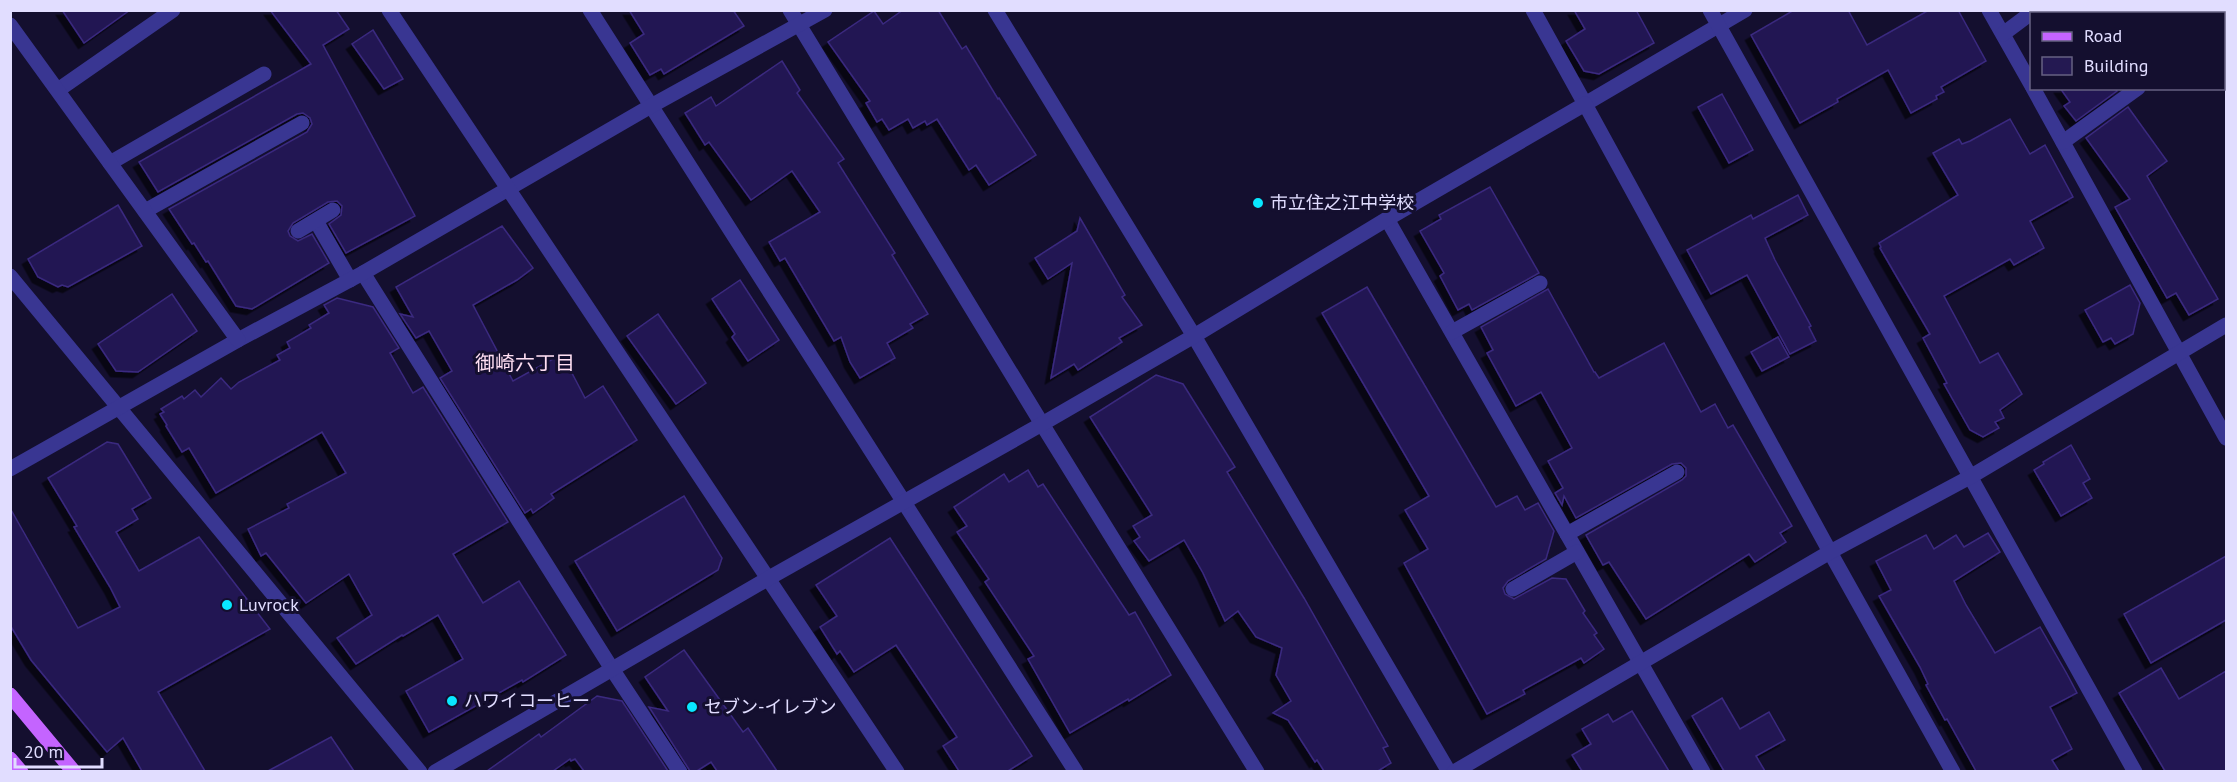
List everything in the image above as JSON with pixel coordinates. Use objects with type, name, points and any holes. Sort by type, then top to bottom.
[{"type":"main road","points":[[10,695],[74,771]]},
{"type":"main road","points":[[10,759],[21,771]]},
{"type":"street","points":[[57,90],[172,10]]},
{"type":"street","points":[[389,10],[897,771]]},
{"type":"street","points":[[590,10],[1077,771]]},
{"type":"street","points":[[790,10],[1257,771]]},
{"type":"street","points":[[10,469],[238,340],[356,277],[651,106],[825,10]]},
{"type":"street","points":[[995,10],[1194,336],[1449,771]]},
{"type":"street","points":[[1533,10],[1830,552],[1953,771]]},
{"type":"street","points":[[1710,10],[2135,771]]},
{"type":"street","points":[[435,771],[1194,336],[1387,219],[1745,10]]},
{"type":"street","points":[[1989,10],[2030,83]]},
{"type":"street","points":[[2002,34],[2030,14]]},
{"type":"street","points":[[10,25],[238,340]]},
{"type":"street","points":[[110,163],[264,74]]},
{"type":"street","points":[[2034,90],[2226,438]]},
{"type":"street","points":[[2063,142],[2135,90]]},
{"type":"street","points":[[145,211],[302,123]]},
{"type":"street","points":[[298,231],[333,210]]},
{"type":"street","points":[[1387,219],[1703,771]]},
{"type":"street","points":[[316,220],[356,277],[680,771]]},
{"type":"street","points":[[10,276],[420,771]]},
{"type":"street","points":[[1452,332],[1540,284]]},
{"type":"street","points":[[1454,771],[1830,552],[1970,477],[2226,325]]},
{"type":"street","points":[[1568,534],[1677,472]]},
{"type":"street","points":[[1513,589],[1577,552]]},
{"type":"building","points":[[62,10],[130,10],[84,43]]},
{"type":"building","points":[[270,10],[336,10],[349,29],[323,45],[415,216],[346,253],[329,224],[341,215],[342,206],[337,201],[328,202],[293,223],[288,231],[290,236],[298,241],[312,234],[329,263],[252,309],[236,306],[208,261],[206,262],[194,243],[192,244],[169,209],[307,132],[312,124],[310,118],[303,113],[297,114],[158,192],[139,162],[311,64]]},
{"type":"building","points":[[629,10],[733,10],[744,26],[664,74],[661,69],[650,75],[630,43],[644,34]]},
{"type":"building","points":[[903,10],[938,10],[962,49],[966,46],[1036,155],[989,185],[976,165],[969,170],[937,119],[927,125],[925,121],[913,128],[908,119],[889,130],[882,119],[877,122],[866,103],[870,101],[828,42],[874,11],[883,24]]},
{"type":"building","points":[[1574,10],[1636,10],[1654,43],[1599,74],[1584,71],[1566,41],[1585,29]]},
{"type":"building","points":[[1794,10],[1848,10],[1867,45],[1929,10],[1958,10],[1986,61],[1941,87],[1944,92],[1936,96],[1937,99],[1911,113],[1888,70],[1800,123],[1751,35]]},
{"type":"building","points":[[373,30],[403,79],[384,89],[352,44]]},
{"type":"building","points":[[782,61],[800,90],[797,93],[844,159],[838,163],[895,253],[892,255],[928,314],[910,324],[913,328],[887,343],[895,358],[860,378],[850,362],[841,337],[834,341],[785,258],[780,261],[769,242],[820,212],[792,171],[751,200],[709,142],[705,145],[685,113],[711,97],[716,106]]},
{"type":"building","points":[[2061,90],[2117,91],[2076,121],[2064,106],[2070,102]]},
{"type":"building","points":[[1722,94],[1753,150],[1729,163],[1698,107]]},
{"type":"building","points":[[2128,107],[2167,161],[2147,176],[2218,299],[2189,315],[2176,293],[2167,298],[2115,207],[2130,199],[2086,138]]},
{"type":"building","points":[[2010,119],[2030,154],[2045,145],[2073,197],[2030,221],[2044,248],[2014,265],[2010,259],[1944,296],[1980,363],[1998,353],[2022,394],[2000,410],[2004,418],[1995,422],[1999,428],[1983,437],[1970,430],[1944,384],[1947,383],[1923,338],[1930,334],[1879,243],[1958,195],[1933,153],[1959,139],[1962,144],[1970,141]]},
{"type":"building","points":[[1490,187],[1539,273],[1472,310],[1469,304],[1458,310],[1440,276],[1444,273],[1420,231],[1441,219],[1439,215]]},
{"type":"building","points":[[1798,195],[1808,215],[1765,238],[1811,326],[1809,327],[1816,341],[1790,354],[1747,275],[1711,294],[1687,250],[1751,215],[1753,219]]},
{"type":"building","points":[[118,205],[142,246],[68,287],[62,285],[58,287],[38,277],[28,259]]},
{"type":"building","points":[[1080,218],[1125,295],[1122,297],[1142,325],[1119,338],[1122,342],[1078,370],[1074,364],[1051,378],[1072,263],[1048,279],[1035,258],[1077,231]]},
{"type":"building","points":[[502,226],[533,268],[517,280],[473,305],[513,381],[562,354],[585,398],[603,386],[637,440],[551,494],[554,498],[533,513],[531,509],[525,513],[440,378],[452,371],[429,331],[416,338],[400,314],[413,317],[396,287]]},
{"type":"building","points":[[740,280],[779,340],[748,361],[732,337],[735,334],[712,299]]},
{"type":"building","points":[[2130,285],[2140,303],[2133,334],[2115,344],[2111,338],[2103,342],[2085,310]]},
{"type":"building","points":[[1367,287],[1496,507],[1517,496],[1525,510],[1538,503],[1554,531],[1546,559],[1508,581],[1503,588],[1505,594],[1514,599],[1552,578],[1566,579],[1585,611],[1583,613],[1597,633],[1594,635],[1604,649],[1584,663],[1581,658],[1523,690],[1525,694],[1487,714],[1404,563],[1428,549],[1405,510],[1429,496],[1322,313]]},
{"type":"building","points":[[1548,289],[1599,378],[1664,343],[1701,412],[1715,404],[1728,428],[1733,425],[1792,526],[1780,533],[1786,542],[1755,562],[1749,554],[1646,619],[1609,562],[1603,565],[1586,535],[1682,480],[1686,476],[1686,468],[1681,463],[1672,464],[1576,518],[1564,496],[1562,505],[1555,493],[1563,488],[1548,461],[1572,448],[1541,392],[1516,406],[1487,353],[1493,350],[1481,327]]},
{"type":"building","points":[[172,294],[197,331],[138,372],[116,371],[98,344]]},
{"type":"building","points":[[337,298],[373,307],[399,348],[390,353],[413,393],[423,387],[508,522],[453,554],[483,603],[519,581],[566,655],[523,682],[522,680],[429,732],[406,691],[463,659],[438,615],[356,664],[337,638],[372,615],[349,574],[306,603],[266,553],[261,556],[248,529],[289,508],[287,504],[346,473],[322,432],[216,493],[189,448],[182,452],[160,414],[164,412],[161,409],[182,396],[184,399],[195,390],[201,397],[221,378],[231,389],[239,382],[280,360],[277,355],[290,348],[287,342],[311,328],[309,325],[329,313],[324,305]]},
{"type":"building","points":[[658,314],[706,383],[676,404],[627,336]]},
{"type":"building","points":[[1778,337],[1789,357],[1762,371],[1751,352]]},
{"type":"building","points":[[1156,375],[1183,384],[1235,467],[1227,472],[1304,598],[1388,746],[1383,748],[1391,763],[1378,771],[1324,771],[1317,760],[1315,762],[1288,720],[1273,713],[1291,701],[1276,675],[1282,648],[1256,637],[1238,611],[1225,621],[1203,573],[1184,540],[1149,561],[1134,541],[1140,537],[1133,526],[1152,515],[1090,417]]},
{"type":"building","points":[[107,442],[118,444],[151,498],[132,509],[138,519],[116,532],[139,571],[199,537],[270,629],[158,692],[205,771],[142,771],[123,738],[107,752],[31,660],[10,625],[10,508],[78,628],[120,607],[74,527],[77,526],[48,478]]},
{"type":"building","points":[[2071,445],[2090,479],[2083,483],[2092,498],[2061,516],[2034,470]]},
{"type":"building","points":[[1028,470],[1038,487],[1043,484],[1129,615],[1135,612],[1171,675],[1070,733],[1028,659],[1034,656],[985,582],[989,579],[957,532],[967,526],[954,507],[1004,474],[1009,482]]},
{"type":"building","points":[[684,496],[722,558],[718,570],[617,631],[575,561]]},
{"type":"building","points":[[1988,533],[2000,552],[1954,581],[1995,653],[2040,627],[2067,674],[2077,693],[2050,707],[2072,749],[2052,760],[2059,771],[1976,771],[1947,719],[1945,720],[1926,685],[1928,684],[1920,667],[1879,596],[1891,590],[1876,561],[1926,535],[1934,549],[1956,535],[1964,547]]},
{"type":"building","points":[[890,538],[1032,756],[1008,771],[959,771],[943,746],[957,737],[896,645],[854,672],[840,651],[837,654],[820,627],[837,616],[816,585]]},
{"type":"building","points":[[2226,556],[2226,620],[2151,663],[2124,614]]},
{"type":"building","points":[[684,650],[743,732],[748,728],[777,771],[717,771],[711,762],[697,771],[690,771],[649,707],[668,711],[645,677]]},
{"type":"building","points":[[2161,668],[2179,699],[2226,671],[2226,771],[2165,771],[2119,693]]},
{"type":"building","points":[[597,696],[622,701],[668,771],[584,771],[575,759],[571,761],[570,759],[553,771],[487,771],[539,734],[541,737]]},
{"type":"building","points":[[1722,698],[1740,729],[1769,712],[1785,740],[1756,756],[1765,771],[1724,771],[1692,716]]},
{"type":"building","points":[[1632,711],[1669,771],[1582,771],[1572,755],[1591,744],[1582,729],[1608,714],[1613,722]]},
{"type":"building","points":[[331,737],[354,771],[268,771]]},
{"type":"place","name":"市立住之江中学校","points":[[1258,203]]},
{"type":"place","name":"Luvrock","points":[[227,605]]},
{"type":"place","name":"ハワイコーヒー","points":[[452,701]]},
{"type":"place","name":"セブン-イレブン","points":[[692,707]]},
{"type":"district","name":"御崎六丁目","points":[[525,363]]}]
